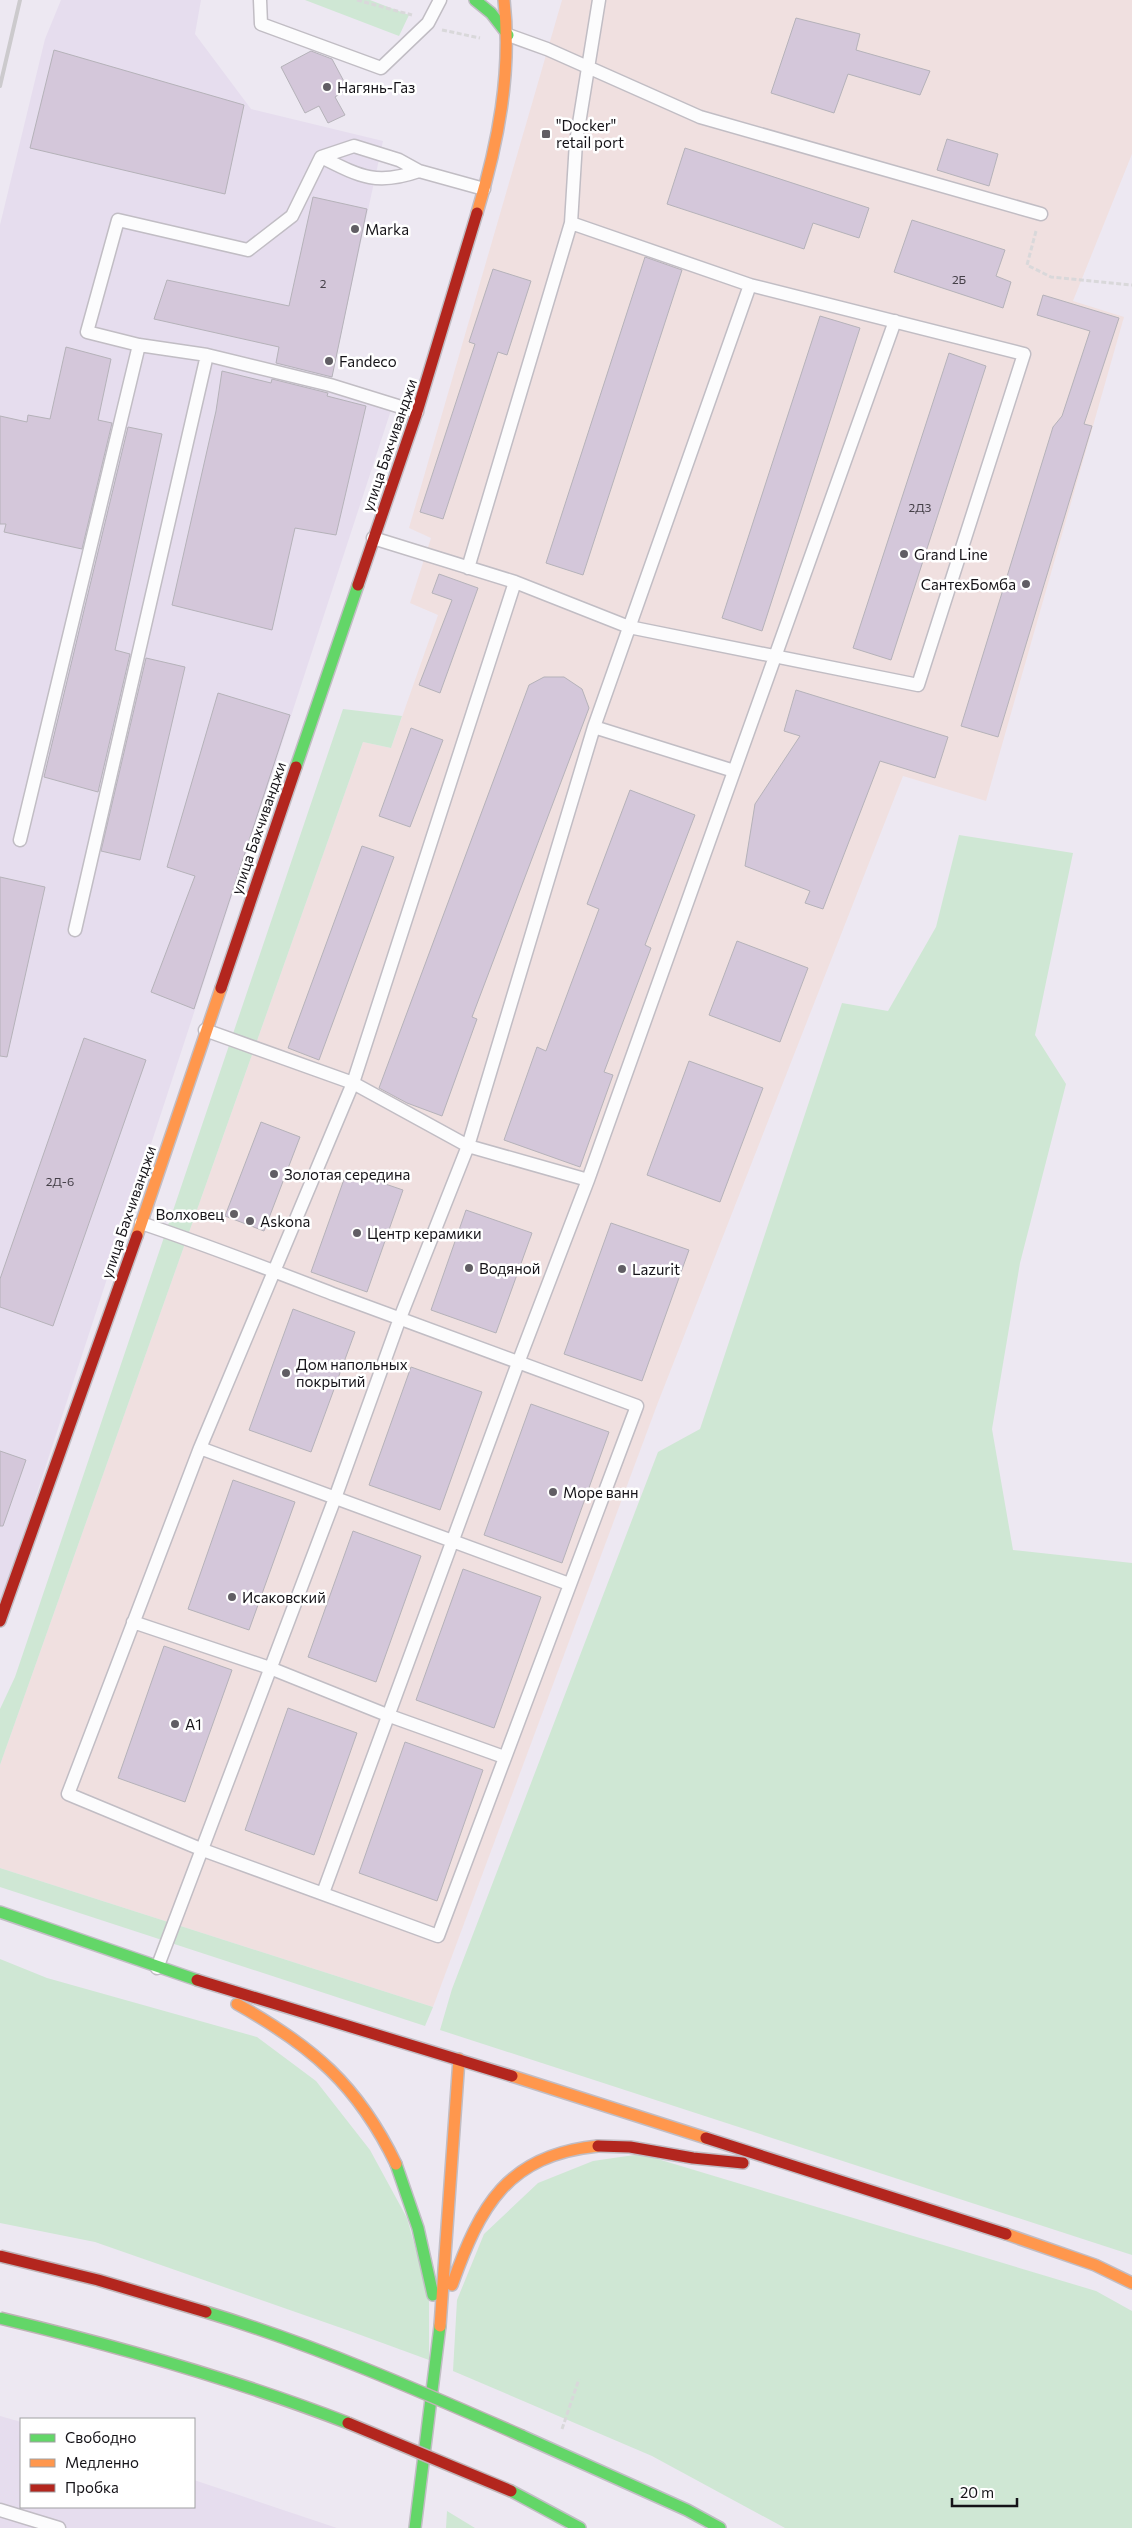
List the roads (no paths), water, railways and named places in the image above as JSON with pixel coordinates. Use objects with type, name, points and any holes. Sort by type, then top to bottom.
[{"type":"main road","points":[[475,0],[491,13],[508,35]]},
{"type":"main road","name":"улица Бахчиванджи","points":[[0,1622],[141,1223],[205,1030],[417,412],[484,189],[497,132],[506,72],[508,35],[504,0]]},
{"type":"main road","points":[[0,1912],[157,1968],[459,2059],[795,2168],[991,2229],[1095,2266],[1132,2284]]},
{"type":"main road","points":[[199,1981],[282,2030],[315,2055],[338,2077],[376,2125],[393,2156],[408,2195],[431,2284],[439,2335]]},
{"type":"main road","points":[[415,2528],[439,2335],[459,2059]]},
{"type":"main road","points":[[440,2317],[470,2236],[483,2211],[505,2185],[519,2173],[541,2160],[564,2151],[606,2145],[686,2157],[795,2168]]},
{"type":"main road","points":[[0,2256],[98,2280],[265,2330],[401,2382],[687,2510],[733,2528]]},
{"type":"main road","points":[[0,2318],[74,2336],[251,2387],[392,2441],[510,2491],[580,2528]]},
{"type":"main road","points":[[687,2510],[720,2528]]},
{"type":"lane","points":[[260,0],[261,24],[381,68],[428,23],[440,0]]},
{"type":"lane","points":[[468,568],[571,224],[576,142],[599,0]]},
{"type":"lane","points":[[508,35],[588,66],[700,117],[1041,214]]},
{"type":"lane","points":[[417,412],[330,385],[207,355],[139,345],[88,332],[118,220],[248,250],[292,216],[321,156],[354,146],[399,160],[419,171],[484,189]]},
{"type":"lane","points":[[321,156],[359,176],[398,179],[419,171]]},
{"type":"lane","points":[[373,538],[515,582],[629,626],[918,686],[1024,354],[750,285],[571,224]]},
{"type":"lane","points":[[157,1968],[335,1498],[400,1318],[468,1146],[594,727],[750,285]]},
{"type":"lane","points":[[323,1893],[518,1363],[588,1180],[895,321]]},
{"type":"lane","points":[[20,840],[139,345]]},
{"type":"lane","points":[[75,930],[207,355]]},
{"type":"lane","points":[[141,1223],[273,1271],[400,1318],[518,1363],[637,1406],[438,1936],[203,1850],[68,1794],[200,1448],[273,1271],[353,1083],[515,582]]},
{"type":"lane","points":[[594,727],[734,771]]},
{"type":"lane","points":[[205,1030],[353,1083],[468,1146],[588,1180]]},
{"type":"lane","points":[[200,1448],[569,1584]]},
{"type":"lane","points":[[133,1622],[270,1668],[387,1716],[504,1758]]},
{"type":"lane","points":[[0,2510],[59,2528]]},
{"type":"railway","points":[[0,86],[20,0]]},
{"type":"place","name":"Нагянь-Газ","points":[[327,87]]},
{"type":"place","name":"\"Docker\" retail port","points":[[546,134]]},
{"type":"place","name":"Marka","points":[[355,229]]},
{"type":"place","name":"Fandeco","points":[[329,361]]},
{"type":"place","name":"Grand Line","points":[[904,554]]},
{"type":"place","name":"СантехБомба","points":[[1026,584]]},
{"type":"place","name":"Золотая середина","points":[[274,1174]]},
{"type":"place","name":"Волховец","points":[[234,1214]]},
{"type":"place","name":"Askona","points":[[250,1221]]},
{"type":"place","name":"Центр керамики","points":[[357,1233]]},
{"type":"place","name":"Водяной","points":[[469,1268]]},
{"type":"place","name":"Lazurit","points":[[622,1269]]},
{"type":"place","name":"Дом напольных покрытий","points":[[286,1373]]},
{"type":"place","name":"Море ванн","points":[[553,1492]]},
{"type":"place","name":"Исаковский","points":[[232,1597]]},
{"type":"place","name":"A1","points":[[175,1724]]}]
